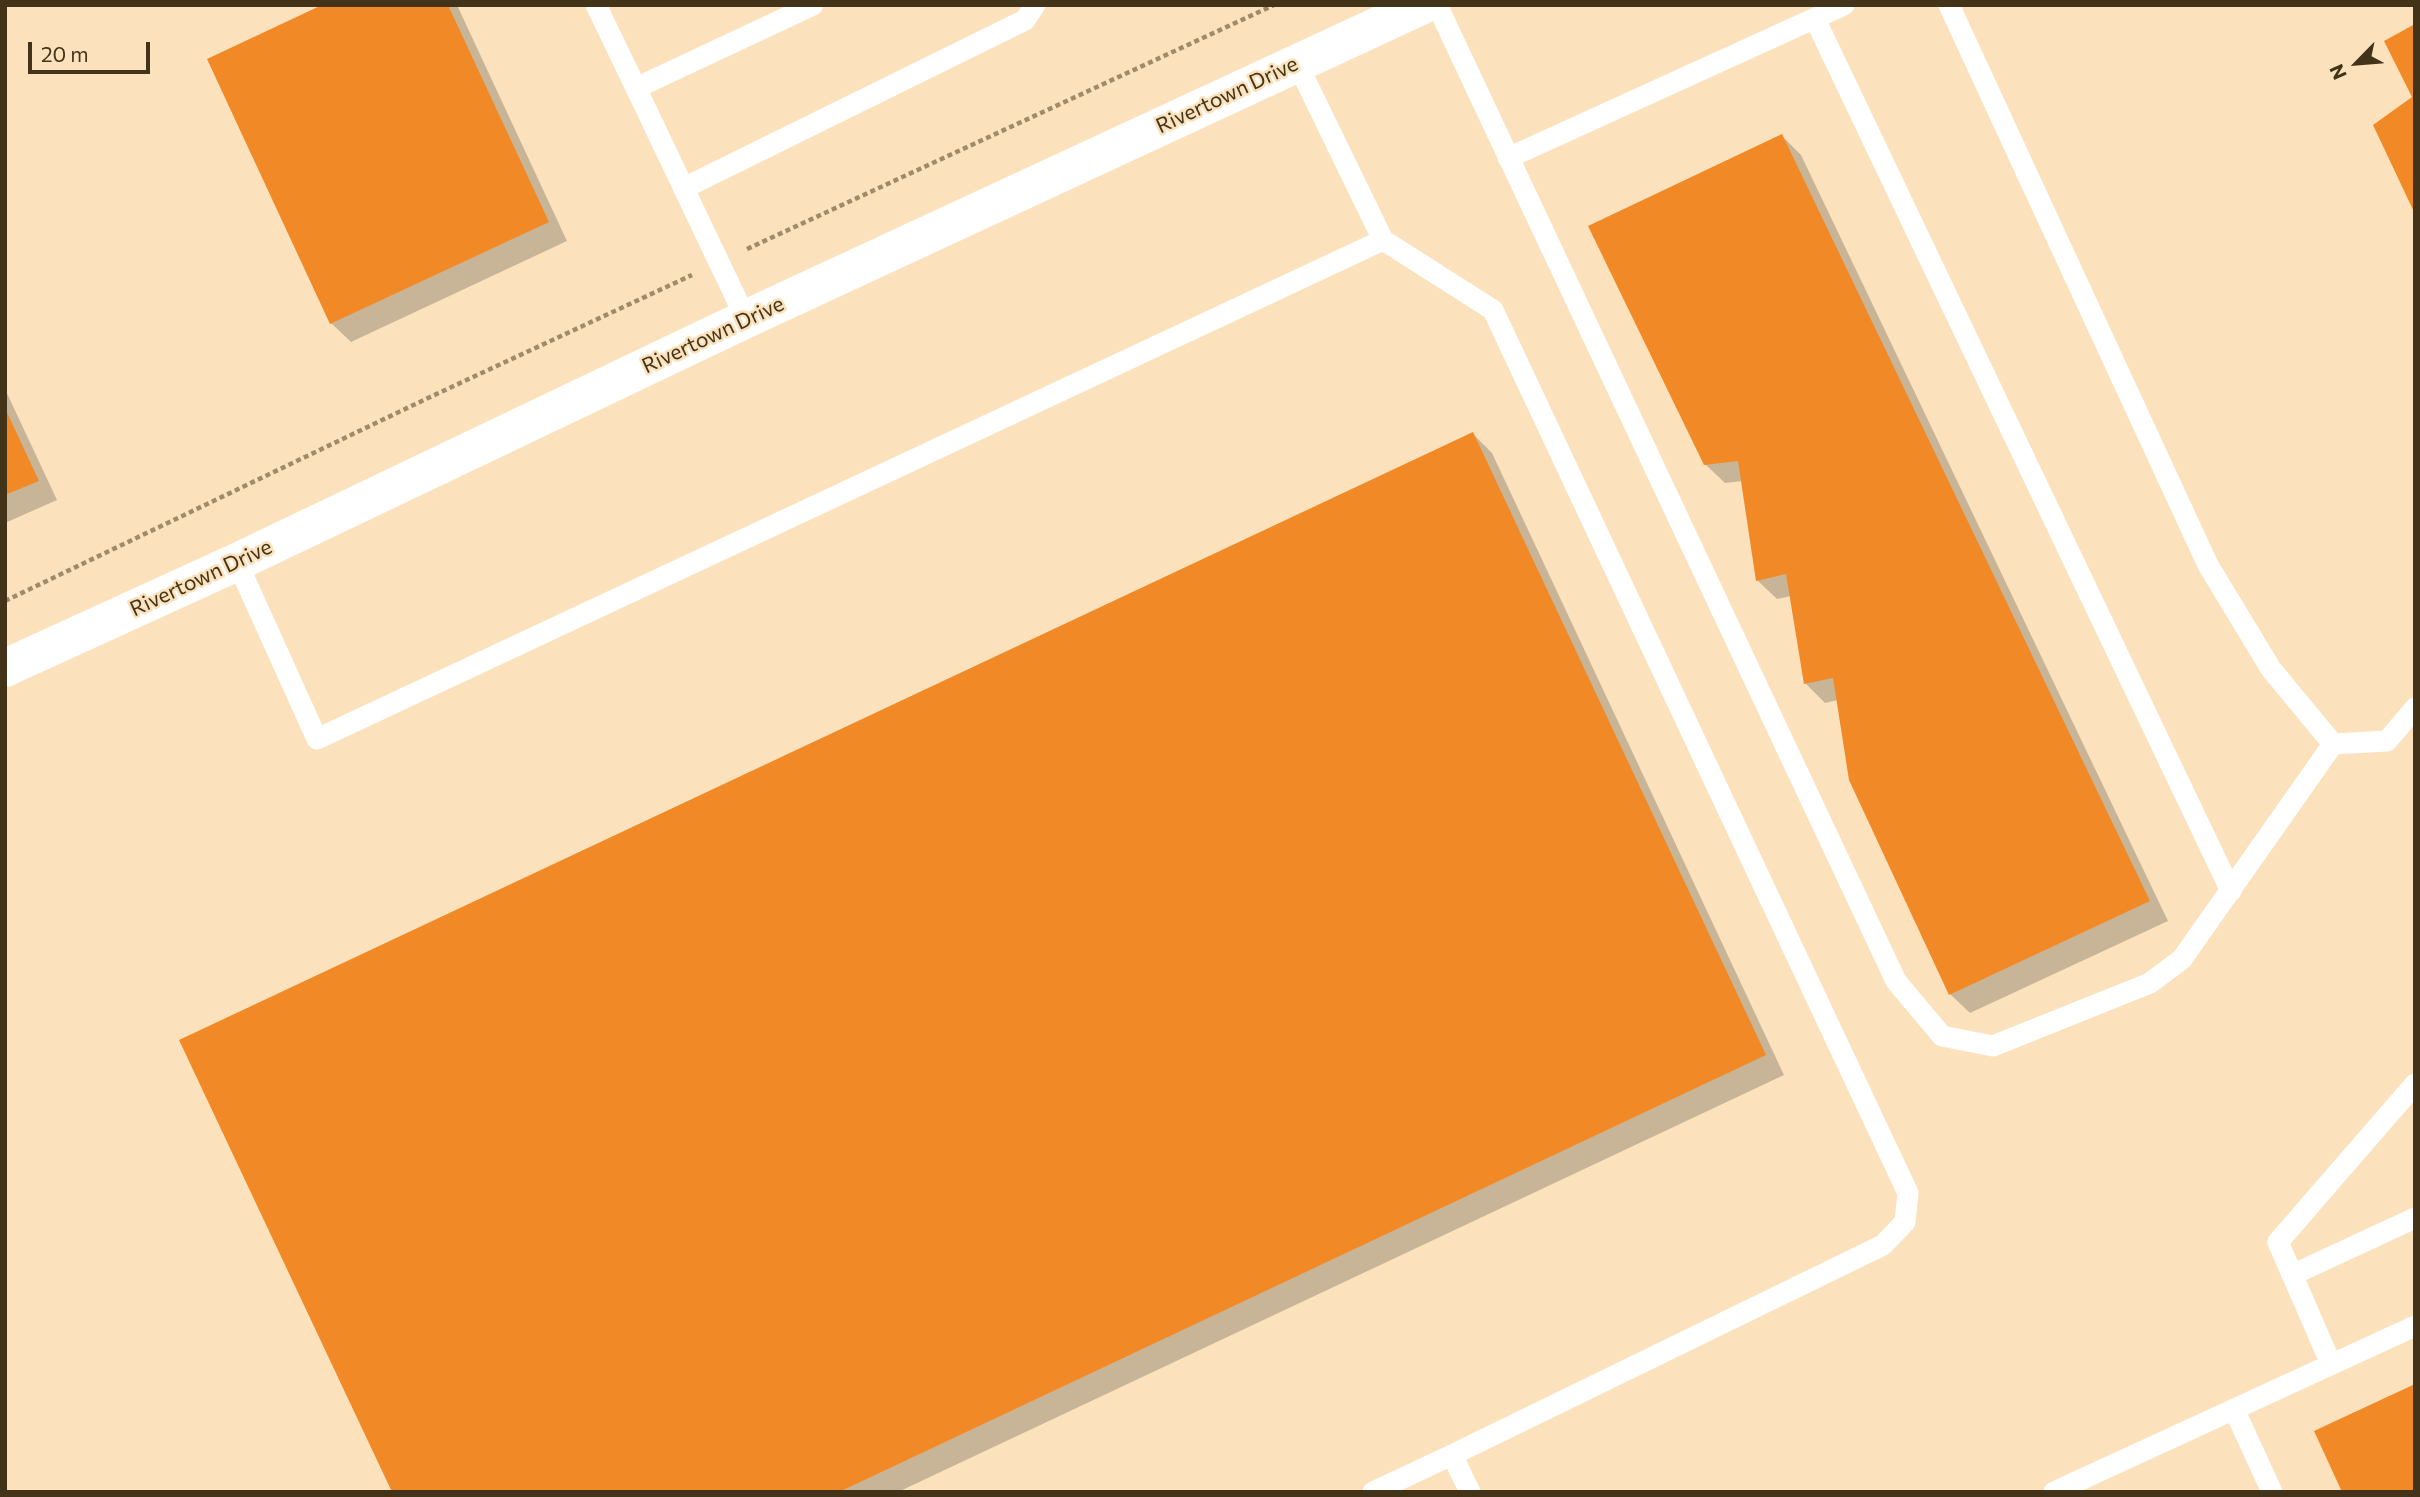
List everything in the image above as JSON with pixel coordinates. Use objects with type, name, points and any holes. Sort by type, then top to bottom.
[{"type":"street","name":"Rivertown Drive","points":[[5,668],[237,562],[746,319],[1423,5]]},
{"type":"lane","points":[[596,5],[746,319]]},
{"type":"lane","points":[[636,88],[813,5]]},
{"type":"lane","points":[[684,188],[1025,20],[1035,5]]},
{"type":"lane","points":[[1437,5],[1896,981],[1942,1035],[1993,1046],[2150,983],[2182,959],[2333,744]]},
{"type":"lane","points":[[1508,158],[1844,5]]},
{"type":"lane","points":[[1949,5],[2208,565],[2270,668],[2333,744]]},
{"type":"lane","points":[[1815,19],[2231,891]]},
{"type":"lane","points":[[1297,63],[1383,240],[1493,310],[1908,1193],[1905,1222],[1883,1245],[1373,1492]]},
{"type":"lane","points":[[237,562],[317,739],[1383,240]]},
{"type":"lane","points":[[2333,744],[2387,741],[2415,708]]},
{"type":"lane","points":[[2331,1364],[2278,1242],[2415,1084]]},
{"type":"lane","points":[[2292,1275],[2415,1218]]},
{"type":"lane","points":[[2054,1492],[2415,1326]]},
{"type":"lane","points":[[2234,1409],[2272,1492]]},
{"type":"lane","points":[[1452,1455],[1470,1492]]},
{"type":"path","points":[[5,601],[428,398],[1273,5]]},
{"type":"building","points":[[322,5],[448,5],[549,222],[330,324],[207,59]]},
{"type":"building","points":[[2415,24],[2415,214],[2373,125],[2412,97],[2384,41]]},
{"type":"building","points":[[1782,134],[2150,901],[1949,995],[1849,780],[1833,678],[1804,684],[1786,574],[1756,581],[1738,461],[1704,465],[1588,226]]},
{"type":"building","points":[[5,408],[39,481],[5,495]]},
{"type":"building","points":[[1473,432],[1766,1055],[839,1492],[392,1492],[179,1040]]},
{"type":"building","points":[[2415,1384],[2415,1492],[2342,1492],[2314,1431]]}]
